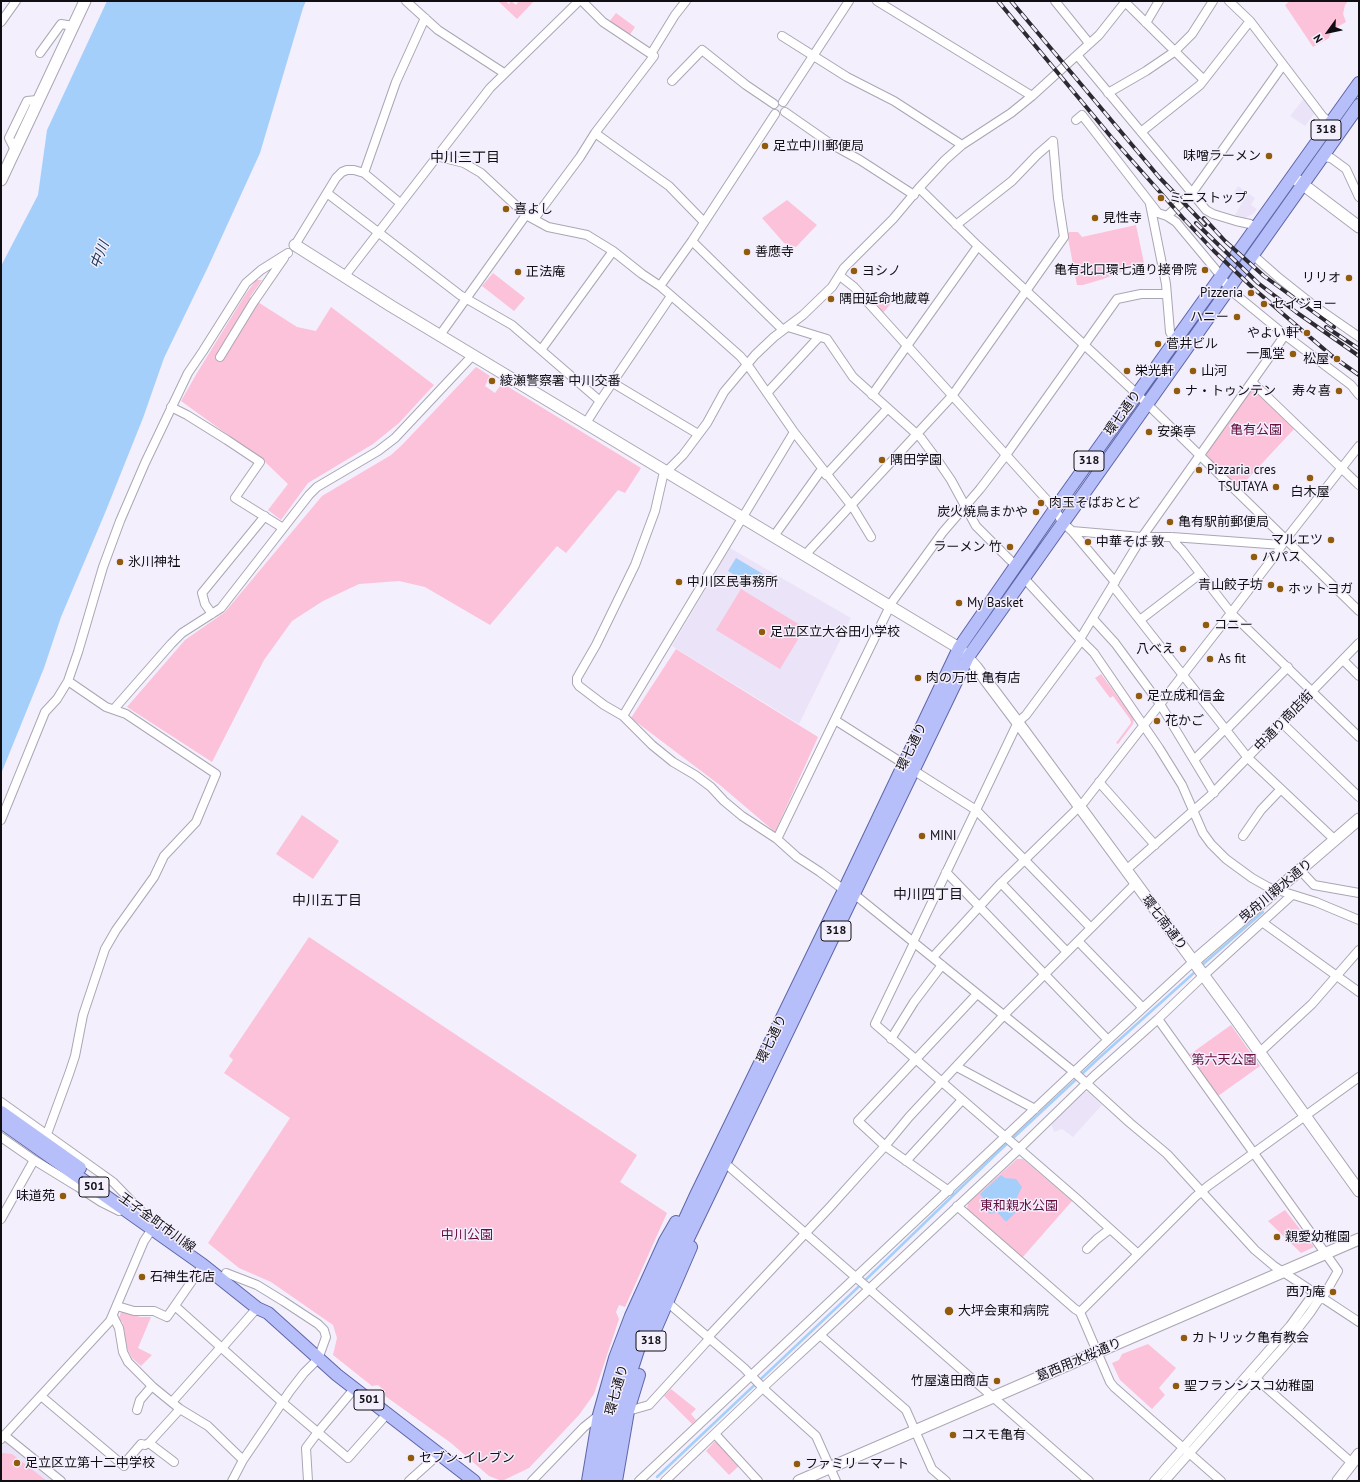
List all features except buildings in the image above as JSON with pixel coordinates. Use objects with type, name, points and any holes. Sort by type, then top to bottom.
[{"type":"main road","name":"環七通り","points":[[908,767],[968,657],[1023,577],[1253,255],[1331,123],[1359,83]]},
{"type":"main road","name":"環七通り","points":[[598,1481],[605,1434],[617,1385],[640,1319],[703,1206],[725,1162],[908,767],[959,648],[1055,509],[1256,228],[1298,181],[1322,157],[1359,105]]},
{"type":"main road","name":"環七通り","points":[[607,1481],[615,1432],[626,1388],[666,1271],[696,1195],[849,892]]},
{"type":"main road","name":"王子金町市川線","points":[[1,1112],[49,1150],[143,1218],[226,1274],[262,1302],[268,1313]]},
{"type":"main road","name":"王子金町市川線","points":[[1,1122],[49,1150]]},
{"type":"main road","name":"318","points":[[588,1481],[599,1415],[615,1358],[631,1316],[665,1241],[696,1195]]},
{"type":"main road","name":"318","points":[[616,1481],[628,1411],[645,1355],[689,1253],[703,1206]]},
{"type":"main road","name":"王子金町市川線","points":[[143,1218],[152,1229],[257,1308],[268,1313],[318,1359],[354,1389],[474,1481]]},
{"type":"street","points":[[1,22],[16,1]]},
{"type":"street","points":[[1,180],[37,100],[85,1]]},
{"type":"street","points":[[406,1],[451,39],[504,74]]},
{"type":"street","points":[[344,277],[476,104],[504,74],[580,1],[603,22],[654,56],[595,133],[580,157],[530,217],[440,335]]},
{"type":"street","points":[[651,54],[675,15],[686,1]]},
{"type":"street","points":[[783,102],[849,1]]},
{"type":"street","points":[[877,1],[1032,96]]},
{"type":"street","points":[[1146,23],[1159,1]]},
{"type":"street","points":[[1108,93],[1146,72],[1174,52],[1192,34],[1213,1]]},
{"type":"street","points":[[1229,1],[1250,21],[1323,117],[1331,123]]},
{"type":"street","points":[[1056,2],[1089,43]]},
{"type":"street","points":[[1204,80],[1125,2],[1099,35],[1032,96],[1011,113],[962,145],[945,160],[893,219],[844,268],[832,287],[803,315],[755,355],[724,392],[707,423],[683,455],[663,476],[655,511],[635,565],[596,645],[577,678],[577,683],[604,705],[623,716],[652,745],[706,783],[742,816],[778,839],[797,857],[849,892],[933,957],[976,994],[1074,1072],[1130,1123],[1167,1154],[1255,1250],[1282,1272],[1359,1322]]},
{"type":"street","points":[[364,173],[396,82],[425,18]]},
{"type":"street","points":[[1141,132],[1200,85],[1250,21]]},
{"type":"street","points":[[40,53],[61,24],[72,26]]},
{"type":"street","points":[[782,36],[847,77],[894,101],[962,145]]},
{"type":"street","points":[[672,81],[702,50],[746,85],[774,104]]},
{"type":"street","points":[[1077,55],[1206,210],[1213,214],[1250,224],[1256,228]]},
{"type":"street","points":[[1167,216],[1192,193],[1283,65]]},
{"type":"street","points":[[775,114],[772,109],[774,104],[779,101],[783,102]]},
{"type":"street","points":[[775,114],[782,115],[785,112],[787,108],[783,102]]},
{"type":"street","points":[[785,112],[831,144],[860,160],[914,195]]},
{"type":"street","points":[[660,286],[692,241],[775,114]]},
{"type":"street","points":[[1076,120],[1082,115],[1158,213],[1167,216],[1176,222],[1221,276],[1229,289],[1285,335],[1351,385],[1359,395]]},
{"type":"street","points":[[595,133],[669,186],[704,222]]},
{"type":"street","points":[[805,555],[952,396],[1064,237],[1058,198],[1053,141],[1012,181],[956,225]]},
{"type":"street","points":[[436,156],[464,163],[481,173],[530,217],[548,227],[587,235],[613,251],[672,296],[740,356],[747,364],[794,432],[851,506],[872,537]]},
{"type":"street","points":[[1322,157],[1331,158],[1346,168],[1359,197]]},
{"type":"street","points":[[295,244],[327,193],[342,172],[347,170],[354,170],[364,173],[400,203]]},
{"type":"street","points":[[1298,181],[1358,225]]},
{"type":"street","points":[[919,188],[978,246],[1137,394],[1284,542],[1359,611]]},
{"type":"street","points":[[327,193],[466,299],[512,325],[600,401]]},
{"type":"street","points":[[1149,202],[1166,284],[1170,332],[1175,342]]},
{"type":"street","points":[[692,241],[786,328],[827,339],[853,378],[921,438],[938,461],[976,526],[1016,566]]},
{"type":"street","name":"環七南通り","points":[[295,244],[344,277],[959,648],[968,657],[1018,722],[1359,1191]]},
{"type":"street","points":[[872,395],[978,246]]},
{"type":"street","points":[[541,350],[610,258],[613,251]]},
{"type":"street","points":[[1,820],[45,712],[57,698],[68,681],[103,567],[130,497],[188,373],[240,290],[261,270],[288,253],[253,303],[220,357]]},
{"type":"street","points":[[1253,255],[1279,278],[1359,337]]},
{"type":"street","points":[[840,276],[854,286],[1055,509],[1062,522],[1072,531],[1114,584],[1140,620],[1248,758],[1336,840]]},
{"type":"street","points":[[778,839],[896,595],[943,532],[966,507],[1006,455],[1117,299],[1141,294],[1166,294]]},
{"type":"street","points":[[586,423],[672,296]]},
{"type":"street","points":[[1138,1254],[875,1024],[1018,722],[1026,715],[1080,640],[1142,537],[1285,335]]},
{"type":"street","points":[[767,393],[819,337]]},
{"type":"street","points":[[114,709],[182,633],[221,608],[317,486],[378,451],[395,438],[473,355]]},
{"type":"street","points":[[1252,382],[1359,485]]},
{"type":"street","points":[[613,383],[698,434]]},
{"type":"street","points":[[171,407],[187,415],[260,462],[235,498],[283,528]]},
{"type":"street","points":[[774,536],[824,472],[887,409]]},
{"type":"street","points":[[623,716],[794,432]]},
{"type":"street","points":[[933,957],[1024,859],[1080,807],[1359,446]]},
{"type":"street","points":[[212,614],[205,604],[202,593],[265,516]]},
{"type":"street","points":[[1072,531],[1142,537],[1284,542]]},
{"type":"street","points":[[1172,537],[1231,613],[1359,737]]},
{"type":"street","points":[[1140,620],[1200,574]]},
{"type":"street","points":[[1023,577],[1080,640],[1094,653],[1144,725],[1182,785],[1203,833],[1211,844],[1226,859],[1268,888],[1323,905],[1359,920]]},
{"type":"street","points":[[1093,619],[1115,643],[1160,704],[1194,760],[1211,795]]},
{"type":"street","name":"中通り商店街","points":[[1126,870],[1211,795],[1359,643]]},
{"type":"street","points":[[1343,660],[1359,676]]},
{"type":"street","points":[[1194,760],[1288,667]]},
{"type":"street","points":[[47,1134],[75,1056],[83,1015],[105,950],[113,935],[154,877],[164,856],[196,822],[216,774],[126,714],[106,707],[68,681]]},
{"type":"street","points":[[835,720],[976,810],[1091,928]]},
{"type":"street","points":[[1282,723],[1359,797]]},
{"type":"street","points":[[1099,782],[1155,845]]},
{"type":"street","points":[[1242,836],[1261,810],[1281,789]]},
{"type":"street","name":"曳舟川親水通り","points":[[1193,962],[1359,819]]},
{"type":"street","points":[[1300,870],[1314,885],[1359,893]]},
{"type":"street","points":[[946,872],[1108,1040]]},
{"type":"street","points":[[1001,883],[1067,952]]},
{"type":"street","points":[[628,1411],[650,1404],[805,1232],[885,1146],[909,1117],[1004,1015],[1135,884]]},
{"type":"street","points":[[665,1481],[762,1388],[1019,1149],[1087,1083],[1292,895]]},
{"type":"street","points":[[1262,922],[1359,992]]},
{"type":"street","points":[[1078,941],[1143,1008]]},
{"type":"street","points":[[1259,1053],[1312,1004],[1359,950]]},
{"type":"street","points":[[639,1481],[856,1276],[949,1191],[1108,1040],[1193,962]]},
{"type":"street","points":[[891,1039],[914,1002],[942,965]]},
{"type":"street","points":[[949,1191],[885,1146],[858,1121],[976,994]]},
{"type":"street","points":[[1154,1481],[1186,1450],[1252,1375],[1290,1326],[1319,1297],[1338,1271],[1158,1019]]},
{"type":"street","points":[[957,1066],[1035,1109]]},
{"type":"street","points":[[1080,1312],[1202,1191],[1359,1077]]},
{"type":"street","points":[[906,1161],[962,1100]]},
{"type":"street","points":[[1,1102],[113,1182],[143,1218]]},
{"type":"street","points":[[1,1137],[34,1160],[101,1202],[143,1218]]},
{"type":"street","points":[[1,1219],[34,1160]]},
{"type":"street","points":[[725,1162],[994,1396],[1089,1481]]},
{"type":"street","points":[[957,1206],[1080,1312],[1110,1382],[1114,1387],[1221,1481]]},
{"type":"street","points":[[61,1481],[3,1434],[41,1396],[110,1321],[144,1241],[152,1229]]},
{"type":"street","points":[[1087,1249],[1110,1229]]},
{"type":"street","name":"葛西用水桜通り","points":[[799,1481],[1359,1239]]},
{"type":"street","points":[[117,1306],[134,1311],[154,1311],[167,1318],[203,1266]]},
{"type":"street","points":[[226,1274],[264,1289],[318,1324],[324,1330],[326,1337],[318,1359],[304,1373],[282,1402],[243,1460],[232,1481]]},
{"type":"street","points":[[667,1302],[751,1375],[762,1388],[816,1436],[836,1481]]},
{"type":"street","points":[[175,1306],[282,1402],[348,1458],[387,1414]]},
{"type":"street","points":[[172,1402],[257,1308]]},
{"type":"street","points":[[113,1316],[119,1328],[123,1352],[128,1362],[152,1386],[180,1409],[208,1426],[243,1460]]},
{"type":"street","points":[[820,1335],[906,1410],[932,1469],[946,1481]]},
{"type":"street","points":[[1252,1375],[1352,1463]]},
{"type":"street","points":[[137,1410],[140,1400],[152,1386]]},
{"type":"street","points":[[308,1481],[306,1448],[354,1389]]},
{"type":"street","points":[[41,1396],[123,1465],[141,1444],[145,1445],[149,1443],[180,1409]]},
{"type":"street","points":[[532,1481],[584,1426],[599,1415]]},
{"type":"street","points":[[715,1434],[758,1481]]},
{"type":"street","points":[[149,1443],[174,1462]]},
{"type":"street","points":[[1165,1481],[1186,1450]]},
{"type":"street","points":[[409,1481],[439,1454]]},
{"type":"street","points":[[1338,1481],[1359,1454]]},
{"type":"shaded area","points":[[1304,98],[1315,113],[1305,126],[1290,116]]},
{"type":"shaded area","points":[[1238,186],[1255,198],[1251,205],[1257,209],[1253,214],[1245,218],[1239,218],[1235,215],[1243,201],[1233,194]]},
{"type":"shaded area","name":"足立区立大谷田小学校","points":[[730,548],[851,618],[799,724],[672,646]]},
{"type":"shaded area","points":[[1084,1092],[1088,1092],[1102,1105],[1073,1137],[1062,1129],[1054,1132],[1051,1124]]},
{"type":"shaded area","name":"足立区立第十二中学校","points":[[3,1443],[7,1443],[54,1481],[1,1481],[1,1446]]},
{"type":"green space","points":[[498,1],[506,1],[509,4],[511,1],[516,5],[519,1],[534,1],[517,19]]},
{"type":"green space","points":[[1290,1],[1348,1],[1345,5],[1343,14],[1346,22],[1332,30],[1329,38],[1313,47],[1285,5]]},
{"type":"green space","points":[[616,13],[635,27],[629,36],[609,22]]},
{"type":"green space","points":[[787,200],[817,225],[796,247],[784,243],[762,218]]},
{"type":"green space","points":[[1136,225],[1144,263],[1129,267],[1129,269],[1103,279],[1083,285],[1077,285],[1067,233],[1078,232],[1082,237]]},
{"type":"green space","points":[[493,273],[525,298],[514,311],[482,286]]},
{"type":"green space","points":[[256,280],[262,280],[250,297],[297,327],[316,331],[331,307],[434,385],[399,423],[373,444],[308,483],[281,520],[268,510],[288,484],[264,461],[181,401],[245,295]]},
{"type":"green space","points":[[889,294],[895,299],[881,315],[873,307]]},
{"type":"green space","points":[[476,367],[490,376],[485,386],[495,393],[502,383],[641,468],[625,493],[618,490],[566,553],[557,546],[490,625],[425,587],[399,581],[359,584],[323,601],[292,621],[264,660],[212,762],[127,707],[185,640],[225,612],[322,496],[391,455]]},
{"type":"green space","name":"亀有公園","points":[[1253,388],[1294,429],[1239,488],[1207,458],[1206,451]]},
{"type":"green space","points":[[741,589],[805,628],[780,669],[716,630]]},
{"type":"green space","points":[[676,649],[818,737],[775,832],[721,786],[631,718]]},
{"type":"green space","points":[[1101,674],[1134,719],[1133,724],[1118,744],[1116,743],[1131,723],[1130,719],[1113,696],[1110,698],[1095,678]]},
{"type":"green space","points":[[302,815],[339,841],[313,879],[276,854]]},
{"type":"green space","name":"中川公園","points":[[309,937],[637,1155],[620,1182],[667,1213],[625,1307],[619,1305],[616,1312],[619,1319],[594,1394],[579,1415],[529,1468],[502,1481],[489,1476],[451,1443],[385,1396],[385,1391],[378,1385],[372,1386],[333,1355],[337,1338],[333,1325],[271,1282],[239,1268],[208,1243],[290,1118],[224,1073],[233,1060],[229,1056]]},
{"type":"green space","name":"第六天公園","points":[[1231,1025],[1260,1066],[1218,1096],[1189,1055]]},
{"type":"green space","name":"東和親水公園","points":[[1017,1159],[1023,1159],[1072,1201],[1022,1258],[967,1209],[968,1203]]},
{"type":"green space","points":[[1285,1210],[1314,1247],[1301,1253],[1268,1221]]},
{"type":"green space","points":[[123,1311],[140,1317],[151,1317],[138,1348],[152,1355],[141,1366],[132,1358],[127,1348],[123,1323],[119,1318],[121,1312]]},
{"type":"green space","points":[[1148,1344],[1176,1368],[1159,1388],[1165,1395],[1152,1409],[1120,1380],[1112,1363],[1119,1360],[1122,1354]]},
{"type":"green space","points":[[671,1389],[696,1409],[691,1414],[696,1420],[692,1424],[664,1396]]},
{"type":"green space","points":[[714,1442],[717,1442],[739,1466],[729,1475],[706,1451]]},
{"type":"green space","name":"足立区立第十二中学校","points":[[2,1453],[12,1454],[47,1481],[1,1481]]},
{"type":"water","name":"中川","points":[[107,1],[306,1],[260,153],[208,267],[164,358],[143,418],[61,617],[44,668],[1,774],[1,266],[38,195],[47,130]]},
{"type":"water","points":[[736,558],[763,574],[755,588],[728,571]]},
{"type":"water","points":[[1001,1175],[1005,1178],[1016,1179],[1022,1187],[1017,1197],[1017,1211],[1007,1221],[1005,1221],[997,1212],[990,1214],[984,1208],[986,1201],[980,1194]]},
{"type":"waterway","points":[[1201,966],[1263,912]]},
{"type":"waterway","points":[[657,1477],[851,1294],[998,1152],[1099,1058],[1196,971]]},
{"type":"railway","points":[[998,1],[1112,138],[1214,251],[1253,288],[1332,356],[1359,375]]},
{"type":"railway","points":[[1011,1],[1159,177],[1205,225]]},
{"type":"railway","points":[[1204,218],[1225,241],[1264,276],[1334,327]]},
{"type":"railway","points":[[1196,223],[1258,283],[1296,312],[1359,356]]},
{"type":"railway","points":[[1326,327],[1359,349]]},
{"type":"place","name":"足立中川郵便局","points":[[765,146]]},
{"type":"place","name":"味噌ラーメン","points":[[1269,156]]},
{"type":"place","name":"ミニストップ","points":[[1161,198]]},
{"type":"place","name":"喜よし","points":[[506,209]]},
{"type":"place","name":"見性寺","points":[[1095,218]]},
{"type":"place","name":"善應寺","points":[[747,252]]},
{"type":"place","name":"亀有北口環七通り接骨院","points":[[1205,270]]},
{"type":"place","name":"ヨシノ","points":[[854,271]]},
{"type":"place","name":"正法庵","points":[[518,272]]},
{"type":"place","name":"リリオ","points":[[1349,278]]},
{"type":"place","name":"Pizzeria","points":[[1251,293]]},
{"type":"place","name":"隅田延命地蔵尊","points":[[831,299]]},
{"type":"place","name":"セイジョー","points":[[1264,304]]},
{"type":"place","name":"ハニー","points":[[1237,317]]},
{"type":"place","name":"やよい軒","points":[[1307,333]]},
{"type":"place","name":"菅井ビル","points":[[1158,344]]},
{"type":"place","name":"一風堂","points":[[1293,354]]},
{"type":"place","name":"松屋","points":[[1337,359]]},
{"type":"place","name":"栄光軒","points":[[1127,371]]},
{"type":"place","name":"山河","points":[[1193,371]]},
{"type":"place","name":"綾瀬警察署 中川交番","points":[[492,381]]},
{"type":"place","name":"ナ・トゥンテン","points":[[1177,391]]},
{"type":"place","name":"寿々喜","points":[[1339,391]]},
{"type":"place","name":"安楽亭","points":[[1149,432]]},
{"type":"place","name":"隅田学園","points":[[882,460]]},
{"type":"place","name":"Pizzaria cres","points":[[1199,470]]},
{"type":"place","name":"白木屋","points":[[1310,478]]},
{"type":"place","name":"TSUTAYA","points":[[1276,487]]},
{"type":"place","name":"肉玉そばおとど","points":[[1041,503]]},
{"type":"place","name":"炭火焼鳥まかや","points":[[1036,512]]},
{"type":"place","name":"亀有駅前郵便局","points":[[1170,522]]},
{"type":"place","name":"マルエツ","points":[[1331,540]]},
{"type":"place","name":"中華そば 敦","points":[[1088,542]]},
{"type":"place","name":"ラーメン 竹","points":[[1010,547]]},
{"type":"place","name":"パパス","points":[[1254,557]]},
{"type":"place","name":"氷川神社","points":[[120,562]]},
{"type":"place","name":"中川区民事務所","points":[[679,582]]},
{"type":"place","name":"青山餃子坊","points":[[1271,585]]},
{"type":"place","name":"ホットヨガ","points":[[1280,589]]},
{"type":"place","name":"My Basket","points":[[959,603]]},
{"type":"place","name":"コニー","points":[[1206,625]]},
{"type":"place","name":"足立区立大谷田小学校","points":[[762,632]]},
{"type":"place","name":"八べえ","points":[[1183,649]]},
{"type":"place","name":"As fit","points":[[1210,659]]},
{"type":"place","name":"肉の万世 亀有店","points":[[918,678]]},
{"type":"place","name":"足立成和信金","points":[[1139,696]]},
{"type":"place","name":"花かご","points":[[1157,721]]},
{"type":"place","name":"MINI","points":[[922,836]]},
{"type":"place","name":"味道苑","points":[[63,1196]]},
{"type":"place","name":"親愛幼稚園","points":[[1277,1237]]},
{"type":"place","name":"石神生花店","points":[[142,1277]]},
{"type":"place","name":"西乃庵","points":[[1333,1292]]},
{"type":"place","name":"大坪会東和病院","points":[[949,1311]]},
{"type":"place","name":"カトリック亀有教会","points":[[1184,1338]]},
{"type":"place","name":"竹屋遠田商店","points":[[997,1381]]},
{"type":"place","name":"聖フランシスコ幼稚園","points":[[1176,1386]]},
{"type":"place","name":"コスモ亀有","points":[[953,1435]]},
{"type":"place","name":"セブン-イレブン","points":[[411,1458]]},
{"type":"place","name":"足立区立第十二中学校","points":[[17,1463]]},
{"type":"place","name":"ファミリーマート","points":[[797,1464]]},
{"type":"district","name":"中川三丁目","points":[[465,158]]},
{"type":"district","name":"中川四丁目","points":[[928,895]]},
{"type":"district","name":"中川五丁目","points":[[327,901]]}]
